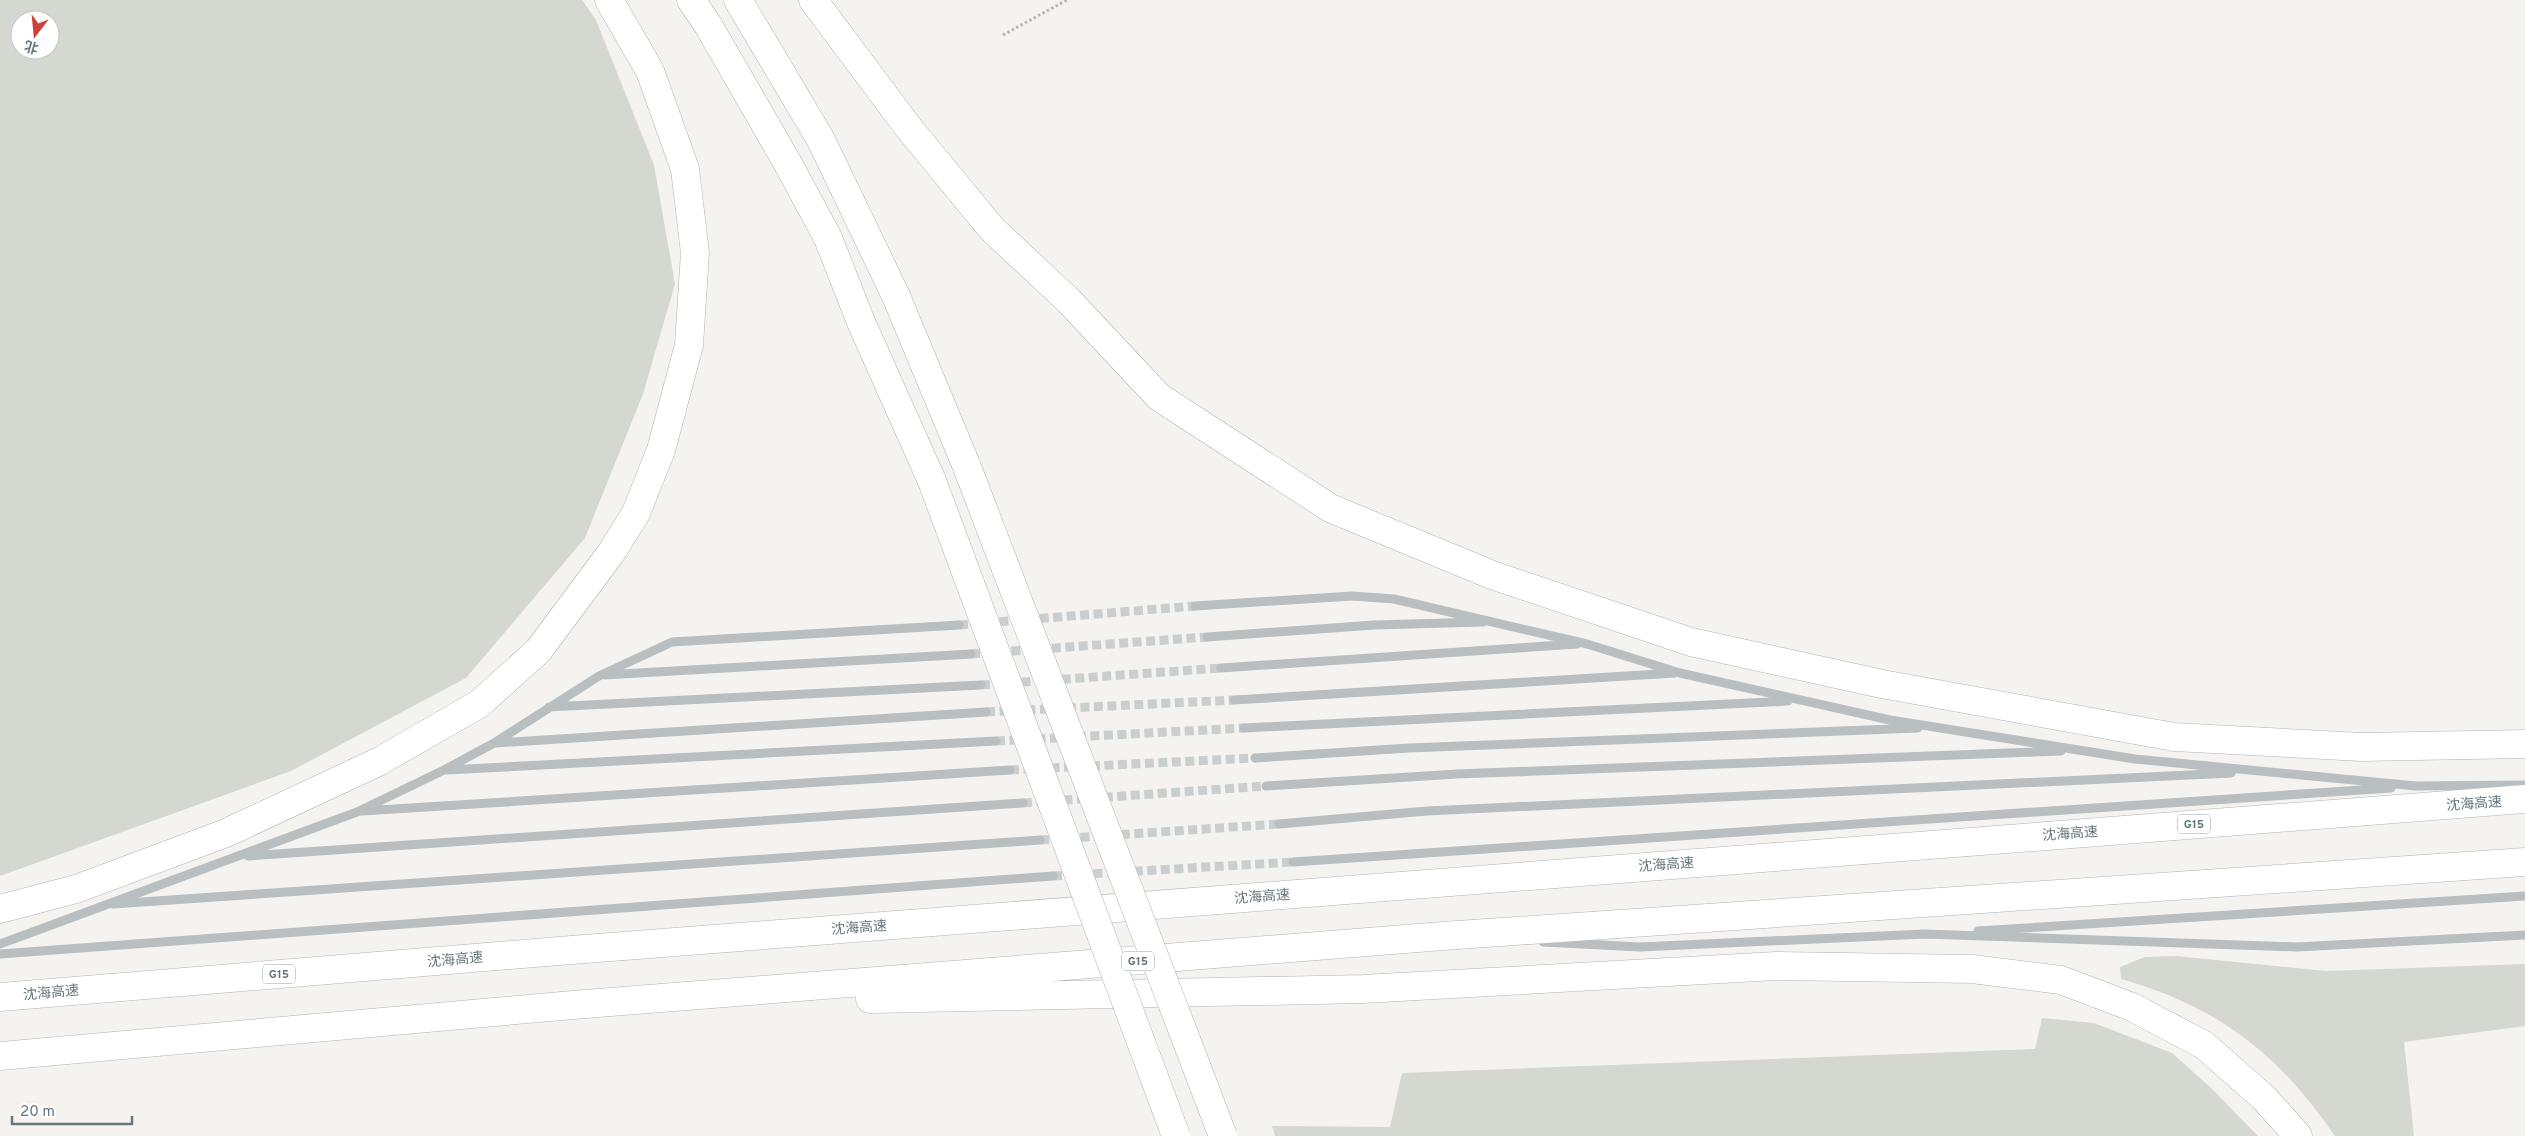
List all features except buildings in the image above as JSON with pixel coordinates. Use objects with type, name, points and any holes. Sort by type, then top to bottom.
[{"type":"highway","points":[[0,909],[76,890],[226,833],[380,761],[479,704],[538,651],[611,553],[636,513],[661,450],[689,345],[695,253],[685,169],[650,71],[608,0]]},
{"type":"highway","points":[[691,0],[782,153],[828,238],[861,322],[932,481],[1176,1136]]},
{"type":"highway","points":[[738,0],[821,140],[896,296],[967,468],[1223,1136]]},
{"type":"highway","points":[[813,0],[908,127],[992,230],[1069,301],[1159,397],[1330,508],[1492,575],[1691,642],[1882,684],[2174,737],[2362,747],[2525,744]]},
{"type":"highway","name":"沈海高速","points":[[0,996],[628,945],[2525,799]]},
{"type":"highway","name":"G15","points":[[0,1056],[573,1005],[1443,936],[2525,862]]},
{"type":"highway","points":[[573,1005],[1363,988],[1776,966],[1972,969],[2061,980],[2132,1007],[2204,1045],[2264,1098],[2298,1136]]},
{"type":"lane","points":[[1195,606],[1352,596],[1394,599],[1496,621],[1587,644],[1680,673],[1890,720],[2135,759],[2416,786]]},
{"type":"lane","points":[[1207,638],[1374,625],[1496,621]]},
{"type":"lane","points":[[0,944],[101,905],[357,812],[444,770],[494,743],[599,676],[672,642],[959,626]]},
{"type":"lane","points":[[1221,668],[1587,644]]},
{"type":"lane","points":[[599,676],[971,654]]},
{"type":"lane","points":[[1234,700],[1680,673]]},
{"type":"lane","points":[[548,708],[981,684]]},
{"type":"lane","points":[[1244,728],[1800,701]]},
{"type":"lane","points":[[494,743],[986,712]]},
{"type":"lane","points":[[1255,758],[1409,748],[1938,728]]},
{"type":"lane","points":[[444,770],[996,741]]},
{"type":"lane","points":[[1266,786],[1457,774],[2081,751]]},
{"type":"lane","points":[[357,812],[1010,770]]},
{"type":"lane","points":[[1279,824],[1427,811],[2264,771]]},
{"type":"lane","points":[[1293,862],[2416,786],[2525,785]]},
{"type":"lane","points":[[237,856],[1023,804]]},
{"type":"lane","points":[[101,905],[1040,840]]},
{"type":"lane","points":[[0,954],[1053,876]]},
{"type":"lane","points":[[1532,941],[1640,946],[1925,934],[2525,896]]},
{"type":"lane","points":[[1925,934],[2297,947],[2525,935]]},
{"type":"lane","points":[[1443,936],[1522,940]]},
{"type":"path","points":[[1003,35],[1067,0]]},
{"type":"shaded area","points":[[0,0],[582,0],[596,20],[654,165],[675,284],[643,394],[585,538],[466,678],[291,771],[0,876]]},
{"type":"shaded area","points":[[2176,956],[2326,971],[2525,964],[2525,1026],[2404,1042],[2414,1136],[2335,1136],[2314,1107],[2291,1081],[2268,1057],[2243,1037],[2187,1003],[2121,979],[2120,967],[2145,957]]},
{"type":"shaded area","points":[[2042,1018],[2094,1023],[2172,1053],[2211,1088],[2258,1136],[1275,1136],[1272,1126],[1390,1127],[1402,1073],[2035,1049]]},
{"type":"tunnel","points":[[959,625],[1195,606]]},
{"type":"tunnel","points":[[971,654],[1207,637]]},
{"type":"tunnel","points":[[981,685],[1221,668]]},
{"type":"tunnel","points":[[986,712],[1234,700]]},
{"type":"tunnel","points":[[996,741],[1244,728]]},
{"type":"tunnel","points":[[1010,770],[1255,758]]},
{"type":"tunnel","points":[[1023,803],[1266,786]]},
{"type":"tunnel","points":[[1040,840],[1279,824]]},
{"type":"tunnel","points":[[1053,876],[1293,862]]}]
